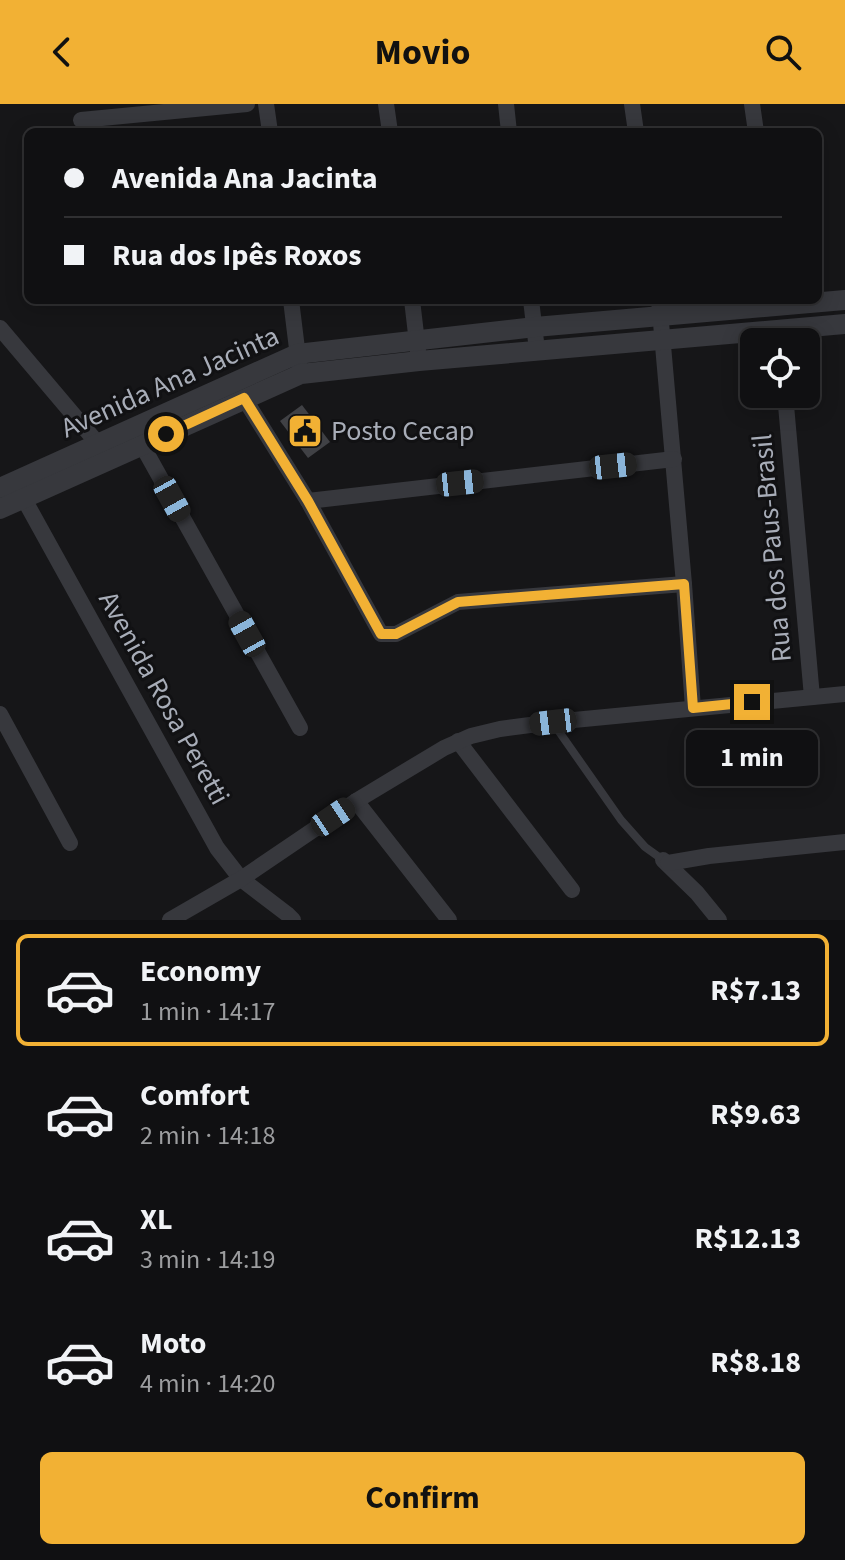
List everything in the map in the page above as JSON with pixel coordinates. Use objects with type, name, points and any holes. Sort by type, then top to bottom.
[{"type":"street","points":[[81,120],[247,104]]},
{"type":"street","points":[[266,104],[269,128]]},
{"type":"street","points":[[386,104],[389,128]]},
{"type":"street","points":[[506,104],[509,128]]},
{"type":"street","points":[[632,104],[635,128]]},
{"type":"street","points":[[752,104],[755,128]]},
{"type":"street","name":"Avenida Ana Jacinta","points":[[822,301],[845,300]]},
{"type":"street","points":[[292,304],[299,364]]},
{"type":"street","points":[[412,304],[418,350]]},
{"type":"street","points":[[532,304],[537,350]]},
{"type":"street","name":"Avenida Ana Jacinta","points":[[0,509],[13,489],[99,445],[299,364],[418,350],[535,327],[660,308],[754,304]]},
{"type":"street","points":[[660,308],[693,708]]},
{"type":"street","name":"Avenida Ana Jacinta","points":[[820,329],[845,324]]},
{"type":"street","points":[[0,328],[99,445]]},
{"type":"street","name":"Avenida Ana Jacinta","points":[[418,350],[537,350],[740,337]]},
{"type":"street","name":"Avenida Ana Jacinta","points":[[13,489],[142,445],[244,398],[299,364]]},
{"type":"street","points":[[244,398],[308,501],[381,634],[396,634],[458,602],[684,584]]},
{"type":"street","name":"Rua dos Paus-Brasil","points":[[786,408],[812,697]]},
{"type":"street","points":[[142,445],[300,728]]},
{"type":"street","points":[[308,501],[674,459]]},
{"type":"street","name":"Avenida Rosa Peretti","points":[[13,489],[217,848],[241,879],[293,920]]},
{"type":"street","points":[[170,920],[241,879],[356,801],[458,741],[500,729],[553,722],[845,694]]},
{"type":"street","points":[[0,714],[70,843]]},
{"type":"street","points":[[458,741],[572,890]]},
{"type":"street","points":[[356,801],[449,920]]},
{"type":"street","points":[[663,860],[845,842]]},
{"type":"street","points":[[663,860],[719,920]]},
{"type":"lane","points":[[553,722],[621,820],[645,847],[663,860]]},
{"type":"building","name":"Posto Cecap","points":[[302,405],[330,442],[308,458],[280,421]]},
{"type":"place","name":"Posto Cecap","points":[[305,431]]},
{"type":"route","points":[[166,434],[244,398],[308,501],[381,634],[396,634],[458,602],[684,584],[693,708],[752,702]]}]
